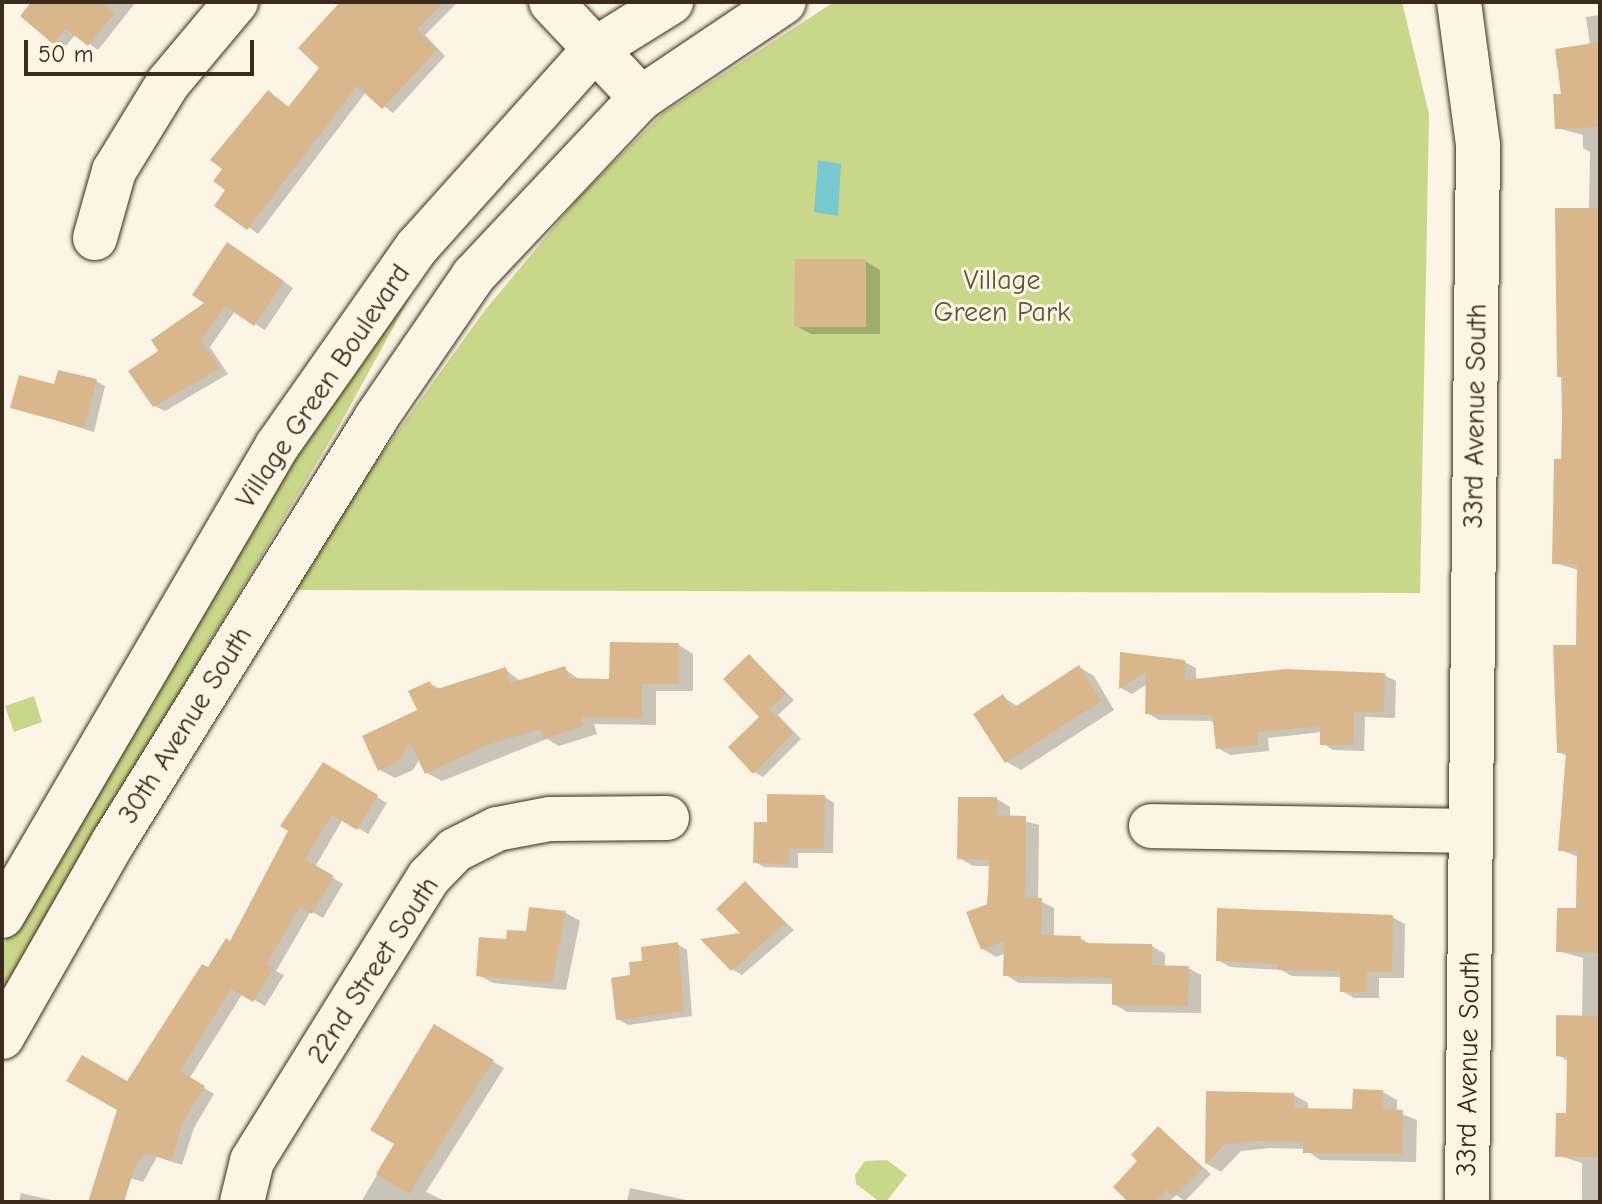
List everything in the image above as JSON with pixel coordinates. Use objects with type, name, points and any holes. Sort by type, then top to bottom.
[{"type":"street","points":[[95,238],[114,171],[168,83],[236,2]]},
{"type":"street","points":[[551,2],[641,98],[784,2]]},
{"type":"street","name":"Village Green Boulevard","points":[[2,916],[277,446],[417,247],[594,50],[671,2]]},
{"type":"street","name":"33rd Avenue South","points":[[1459,2],[1478,144],[1467,1202]]},
{"type":"street","name":"30th Avenue South","points":[[2,1037],[114,841],[376,418],[474,275],[641,98]]},
{"type":"street","name":"22nd Street South","points":[[242,1202],[252,1161],[429,877],[455,850],[497,829],[550,819],[667,818]]},
{"type":"street","points":[[1151,826],[1471,831]]},
{"type":"green space","name":"Village Green Park","points":[[834,2],[1402,2],[1429,114],[1420,593],[284,590],[485,310],[580,196],[663,113]]},
{"type":"green space","points":[[417,284],[343,419],[2,991],[2,947],[349,367]]},
{"type":"green space","points":[[34,696],[42,722],[14,732],[5,706]]},
{"type":"green space","points":[[887,1160],[907,1175],[886,1202],[880,1202],[856,1184],[855,1175],[865,1161]]},
{"type":"water","points":[[818,160],[841,164],[838,216],[814,212]]},
{"type":"building","points":[[31,2],[102,2],[115,13],[88,46],[66,29],[53,44],[20,16]]},
{"type":"building","points":[[340,2],[444,2],[417,29],[437,50],[382,109],[357,86],[247,230],[214,206],[225,190],[213,181],[222,169],[210,160],[268,90],[288,107],[319,68],[298,48]]},
{"type":"building","points":[[1600,42],[1600,127],[1555,129],[1553,94],[1561,94],[1555,49]]},
{"type":"building","points":[[1555,208],[1600,208],[1600,953],[1556,952],[1557,908],[1576,908],[1577,851],[1558,851],[1566,753],[1557,753],[1553,645],[1576,645],[1577,564],[1552,564],[1554,459],[1561,459],[1563,377],[1557,377]]},
{"type":"building","points":[[227,242],[284,281],[254,326],[225,306],[201,341],[220,368],[153,407],[128,371],[158,351],[151,340],[204,303],[192,295]]},
{"type":"building","points":[[795,259],[866,259],[866,327],[794,327]]},
{"type":"building","points":[[58,370],[97,379],[84,428],[10,408],[19,375],[54,384]]},
{"type":"building","points":[[610,642],[679,643],[679,684],[642,684],[642,718],[581,717],[584,726],[543,739],[540,729],[484,746],[425,774],[410,742],[398,762],[378,771],[362,736],[417,710],[408,691],[430,681],[434,690],[506,667],[510,683],[565,666],[569,678],[609,679]]},
{"type":"building","points":[[1120,652],[1185,660],[1185,680],[1286,669],[1385,673],[1384,712],[1354,712],[1353,745],[1320,745],[1320,726],[1257,732],[1258,745],[1216,749],[1212,715],[1145,714],[1146,672],[1119,689]]},
{"type":"building","points":[[749,654],[786,693],[770,709],[793,733],[753,774],[728,747],[759,717],[723,679]]},
{"type":"building","points":[[1079,665],[1101,701],[1005,763],[973,714],[1003,694],[1012,709]]},
{"type":"building","points":[[323,762],[378,795],[357,830],[332,815],[305,859],[334,876],[312,914],[300,907],[267,963],[274,968],[253,1002],[231,989],[180,1071],[205,1086],[183,1122],[171,1161],[146,1153],[136,1164],[124,1202],[88,1202],[117,1110],[66,1081],[82,1055],[127,1081],[202,964],[208,967],[226,938],[230,941],[288,831],[280,826]]},
{"type":"building","points":[[767,794],[825,795],[824,849],[789,848],[789,864],[753,863],[754,822],[767,822]]},
{"type":"building","points":[[958,797],[997,797],[997,815],[1026,816],[1025,898],[1042,898],[1041,935],[1081,936],[1080,943],[1152,944],[1152,965],[1189,966],[1188,1006],[1112,1005],[1112,978],[1003,976],[1004,941],[981,950],[966,912],[988,904],[989,860],[957,859]]},
{"type":"building","points":[[745,881],[786,923],[731,971],[700,939],[740,933],[716,909]]},
{"type":"building","points":[[529,907],[566,911],[552,983],[476,976],[479,937],[506,939],[507,930],[526,931]]},
{"type":"building","points":[[1217,908],[1393,915],[1392,972],[1367,972],[1367,992],[1340,992],[1340,971],[1278,970],[1278,964],[1216,961]]},
{"type":"building","points":[[678,942],[684,1011],[616,1020],[611,978],[630,975],[629,962],[642,961],[641,947]]},
{"type":"building","points":[[1556,1015],[1600,1016],[1600,1157],[1555,1157],[1556,1113],[1566,1113],[1567,1057],[1556,1056]]},
{"type":"building","points":[[434,1024],[494,1060],[409,1194],[376,1174],[394,1144],[370,1130]]},
{"type":"building","points":[[1353,1089],[1383,1090],[1383,1109],[1403,1110],[1402,1154],[1303,1153],[1303,1142],[1254,1141],[1225,1144],[1205,1165],[1206,1091],[1294,1093],[1294,1108],[1352,1109]]},
{"type":"building","points":[[1158,1126],[1203,1168],[1174,1197],[1167,1190],[1155,1202],[1128,1202],[1113,1187],[1137,1161],[1131,1155]]}]
